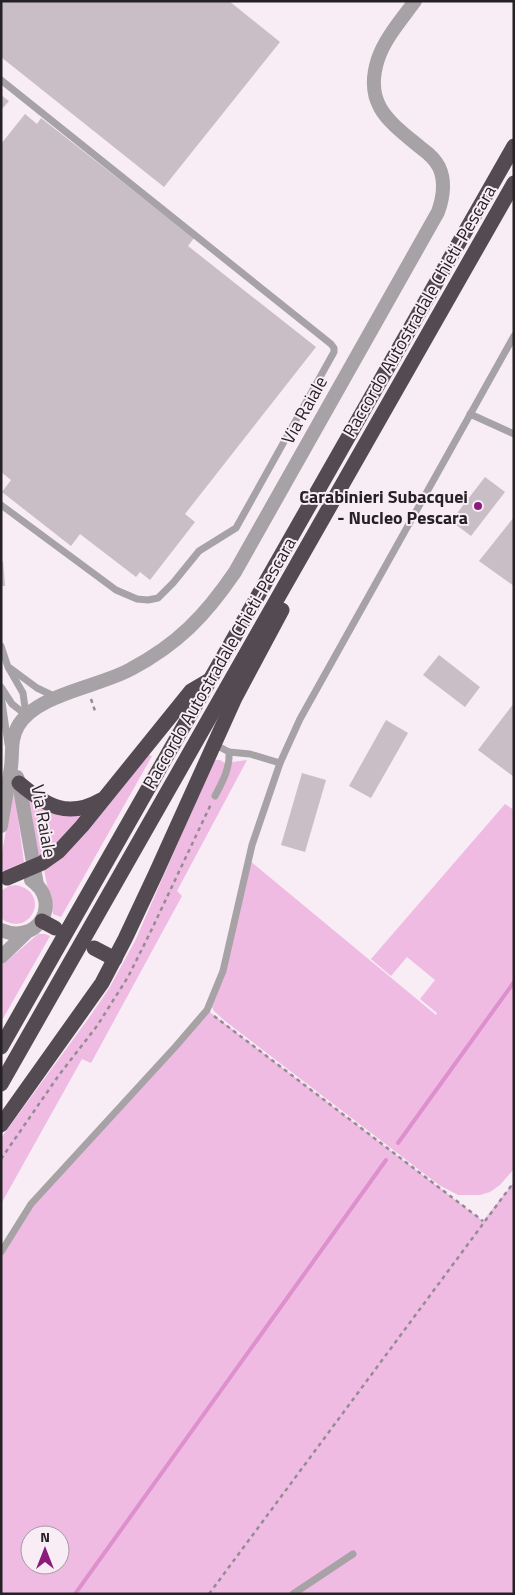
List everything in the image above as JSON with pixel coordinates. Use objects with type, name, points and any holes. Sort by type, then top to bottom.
[{"type":"highway","name":"Raccordo Autostradale Chieti-Pescara","points":[[1,1047],[514,146]]},
{"type":"highway","name":"Raccordo Autostradale Chieti-Pescara","points":[[1,1084],[514,183]]},
{"type":"highway","points":[[1,1126],[102,983],[115,959],[156,873],[234,698],[284,607],[290,576]]},
{"type":"highway","points":[[4,880],[60,851],[105,798],[190,691],[209,681]]},
{"type":"highway","points":[[19,783],[40,800],[62,809],[84,808],[105,798]]},
{"type":"highway","points":[[94,948],[115,959]]},
{"type":"street","name":"Via Raiale","points":[[1,826],[3,802],[11,765],[13,738],[18,726],[26,716],[56,697],[104,682],[150,658],[175,641],[209,609],[234,572],[438,212],[443,192],[439,166],[431,156],[381,111],[374,90],[374,75],[379,57],[392,34],[415,1]]},
{"type":"street","name":"Via Raiale","points":[[11,765],[19,783],[37,885],[45,902],[48,924],[37,926],[26,933]]},
{"type":"street","points":[[4,880],[20,877],[26,878],[37,885]]},
{"type":"street","points":[[1,930],[17,934],[26,933]]},
{"type":"street","points":[[1,957],[26,933]]},
{"type":"lane","points":[[1,80],[331,344],[334,352],[236,528],[199,551],[173,584],[158,598],[148,600],[137,599],[116,590],[1,505]]},
{"type":"lane","points":[[1,1252],[30,1204],[207,1010],[223,971],[252,845],[280,763],[300,719],[514,336]]},
{"type":"lane","points":[[470,414],[514,434]]},
{"type":"lane","points":[[1,646],[8,667],[23,692],[26,716]]},
{"type":"lane","points":[[8,667],[37,688],[56,697]]},
{"type":"lane","points":[[1,686],[12,704],[26,716]]},
{"type":"lane","points":[[1,695],[11,765]]},
{"type":"lane","points":[[214,744],[229,752],[250,754],[280,763]]},
{"type":"lane","points":[[215,796],[226,776],[230,761],[229,752]]},
{"type":"lane","points":[[293,1594],[353,1554]]},
{"type":"path","points":[[90,695],[96,714]]},
{"type":"path","points":[[207,1010],[483,1221]]},
{"type":"path","points":[[209,1594],[483,1221],[514,1182]]},
{"type":"shaded area","points":[[149,755],[152,756],[61,917],[53,914],[44,870]]},
{"type":"shaded area","points":[[214,760],[220,760],[225,763],[247,760],[177,891],[182,896],[91,1063],[82,1059],[1,1204],[1,1138],[110,987],[136,939]]},
{"type":"shaded area","points":[[14,788],[24,862],[1,872],[1,857]]},
{"type":"shaded area","points":[[26,797],[88,812],[69,835],[39,858]]},
{"type":"shaded area","points":[[505,804],[514,810],[514,1169],[500,1185],[490,1192],[480,1195],[458,1195],[439,1185],[225,1021],[214,1011],[211,1005],[250,861],[436,1015],[437,1013],[420,999],[435,980],[407,957],[391,976],[371,959]]},
{"type":"shaded area","points":[[16,885],[27,890],[33,897],[35,905],[33,913],[28,919],[20,923],[11,923],[1,918],[1,891],[9,886]]},
{"type":"shaded area","points":[[38,934],[50,936],[1,1022],[1,966]]},
{"type":"shaded area","points":[[207,1010],[483,1221],[514,1182],[514,1594],[1,1594],[1,1252],[31,1204]]},
{"type":"building","points":[[1,1],[229,1],[280,42],[164,187],[1,57]]},
{"type":"building","points":[[1,95],[9,101],[1,110]]},
{"type":"building","points":[[25,114],[37,124],[41,118],[194,238],[188,246],[316,347],[185,514],[195,522],[150,580],[140,572],[136,577],[80,534],[71,546],[2,492],[11,480],[1,472],[1,144]]},
{"type":"building","name":"Carabinieri Subacquei - Nucleo Pescara","points":[[485,477],[505,492],[471,536],[451,521]]},
{"type":"building","points":[[514,517],[514,586],[479,561]]},
{"type":"building","points":[[3,561],[5,586],[1,586],[1,562]]},
{"type":"building","points":[[439,655],[480,687],[465,707],[423,675]]},
{"type":"building","points":[[514,703],[514,777],[478,750]]},
{"type":"building","points":[[386,720],[408,733],[371,798],[349,786]]},
{"type":"building","points":[[302,773],[326,780],[305,852],[281,845]]},
{"type":"waterway","points":[[398,1143],[514,982]]},
{"type":"waterway","points":[[75,1594],[386,1160]]},
{"type":"place","name":"Carabinieri Subacquei - Nucleo Pescara","points":[[478,506]]}]
